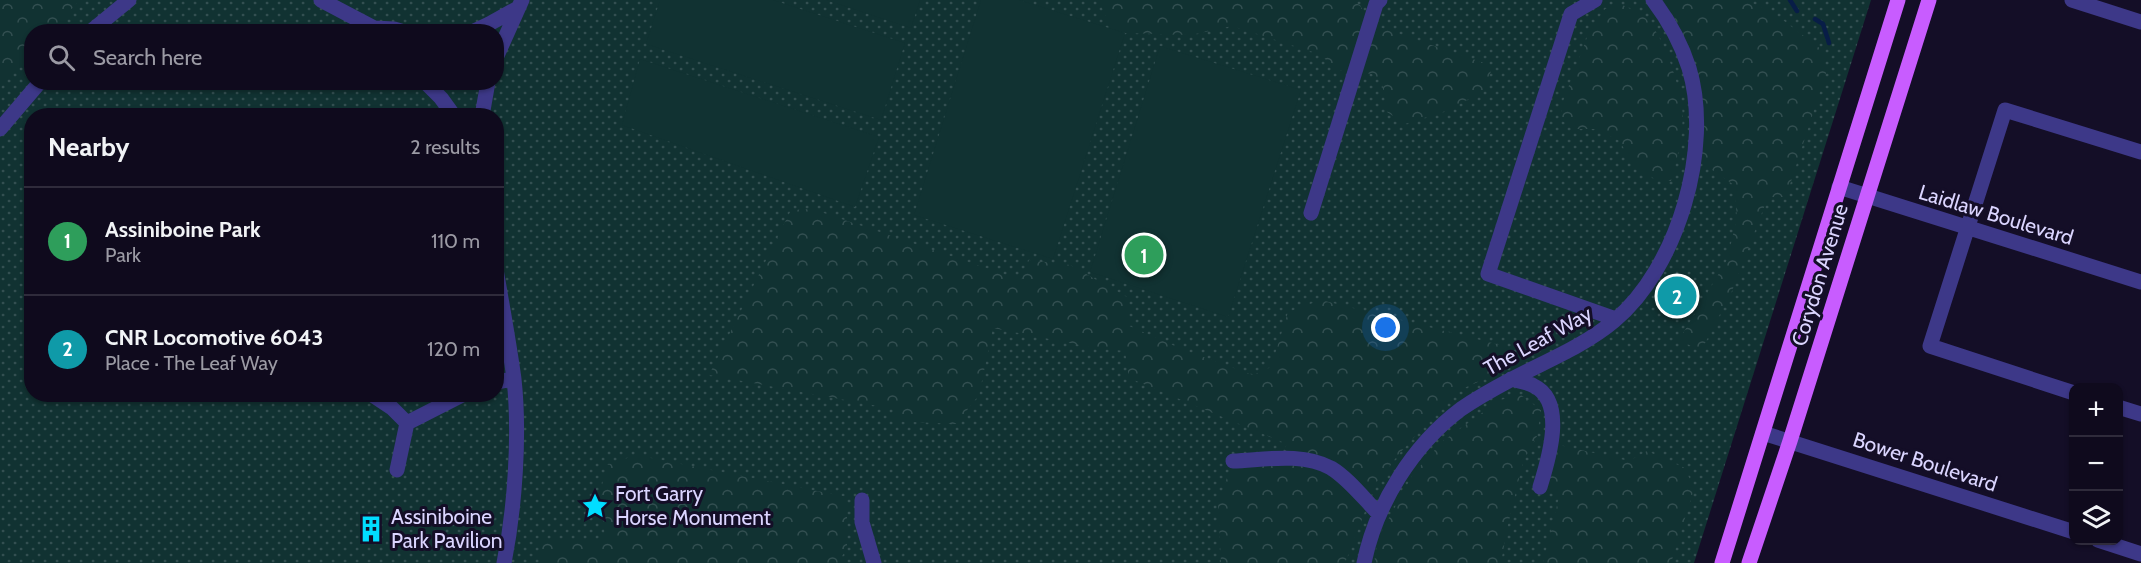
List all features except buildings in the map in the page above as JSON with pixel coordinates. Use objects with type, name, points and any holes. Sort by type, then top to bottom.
[{"type":"main road","name":"Corydon Avenue","points":[[1722,563],[1898,0]]},
{"type":"main road","name":"Corydon Avenue","points":[[1749,563],[1790,441],[1929,0]]},
{"type":"street","points":[[100,24],[129,0]]},
{"type":"street","points":[[321,0],[364,24]]},
{"type":"street","points":[[1595,0],[1571,14],[1488,274],[1616,319]]},
{"type":"street","name":"The Leaf Way","points":[[1364,563],[1379,514],[1393,488],[1431,436],[1462,409],[1511,379],[1597,334],[1635,301],[1662,260],[1683,210],[1694,161],[1696,110],[1689,69],[1671,26],[1653,0]]},
{"type":"street","points":[[2072,0],[2141,22]]},
{"type":"street","points":[[1311,213],[1373,1]]},
{"type":"street","points":[[489,24],[520,4]]},
{"type":"street","points":[[504,40],[520,4]]},
{"type":"street","points":[[0,129],[33,90]]},
{"type":"street","points":[[433,90],[448,108]]},
{"type":"street","points":[[483,108],[487,90]]},
{"type":"street","points":[[2069,392],[1930,346],[2005,110],[2141,152]]},
{"type":"street","name":"Laidlaw Boulevard","points":[[1839,187],[2141,282]]},
{"type":"street","points":[[504,318],[514,379],[516,434],[511,523],[504,563]]},
{"type":"street","points":[[504,381],[514,379]]},
{"type":"street","points":[[1511,379],[1535,386],[1543,392],[1549,402],[1554,422],[1540,487]]},
{"type":"street","points":[[383,402],[407,423]]},
{"type":"street","points":[[407,423],[448,402]]},
{"type":"street","points":[[2123,409],[2141,414]]},
{"type":"street","points":[[397,470],[407,423]]},
{"type":"street","name":"Bower Boulevard","points":[[1763,432],[2069,531]]},
{"type":"street","points":[[1233,461],[1294,459],[1314,461],[1345,479],[1379,514]]},
{"type":"street","points":[[862,500],[862,522],[874,563]]},
{"type":"street","points":[[2113,545],[2141,554]]},
{"type":"green space","points":[[0,0],[1871,0],[1694,563],[0,563]]},
{"type":"green space","points":[[0,0],[80,0],[58,24],[24,24],[24,61],[0,88]]},
{"type":"green space","points":[[660,0],[773,0],[905,43],[881,120],[646,44]]},
{"type":"green space","points":[[826,0],[920,0],[911,28]]},
{"type":"green space","points":[[981,0],[1019,0],[1125,33],[1053,259],[914,215]]},
{"type":"green space","points":[[1099,0],[1348,0],[1360,5],[1370,24],[1493,66],[1483,92],[1443,112],[1405,124],[1387,112],[1382,83],[1372,74],[1338,70],[1319,54],[1232,26],[1191,35],[1125,33],[1111,24]]},
{"type":"green space","points":[[1665,0],[1744,0],[1771,11],[1822,50],[1826,73],[1786,197],[1768,197],[1732,291],[1701,351],[1679,340],[1727,260],[1737,218],[1734,185],[1702,163],[1702,116],[1697,63]]},
{"type":"green space","points":[[1621,4],[1642,15],[1657,32],[1677,84],[1682,107],[1682,124],[1671,181],[1656,180],[1631,163],[1620,141],[1595,129],[1575,129],[1561,120],[1562,104],[1589,32],[1605,9]]},
{"type":"green space","points":[[1160,46],[1301,90],[1228,317],[1090,272]]},
{"type":"green space","points":[[640,59],[879,137],[855,207],[622,125]]},
{"type":"green space","points":[[812,209],[1021,280],[1029,260],[1070,265],[1127,297],[1127,325],[1184,350],[1253,375],[1271,367],[1288,312],[1321,300],[1508,347],[1519,364],[1455,392],[1399,454],[1376,483],[1345,563],[1221,563],[1218,503],[1233,461],[1279,459],[1287,444],[1129,378],[1125,351],[1095,348],[993,328],[979,395],[956,424],[892,421],[894,409],[709,375],[791,210]]},
{"type":"green space","points":[[1521,395],[1541,410],[1537,436],[1523,462],[1501,563],[1374,563],[1378,538],[1413,474],[1443,441],[1500,400]]},
{"type":"green space","points":[[1559,445],[1629,461],[1647,451],[1685,468],[1694,489],[1671,563],[1543,563],[1560,493],[1540,487]]},
{"type":"green space","points":[[636,455],[847,497],[847,548],[838,563],[540,563],[540,540],[605,540],[601,489],[607,465]]},
{"type":"waterway","points":[[1790,0],[1797,11]]},
{"type":"waterway","points":[[1815,19],[1823,24],[1829,43]]},
{"type":"place","name":"Assiniboine Park","points":[[1144,255]]},
{"type":"place","name":"CNR Locomotive 6043","points":[[1677,296]]},
{"type":"place","name":"Fort Garry Horse Monument","points":[[595,506]]},
{"type":"place","name":"Assiniboine Park Pavilion","points":[[371,529]]}]
